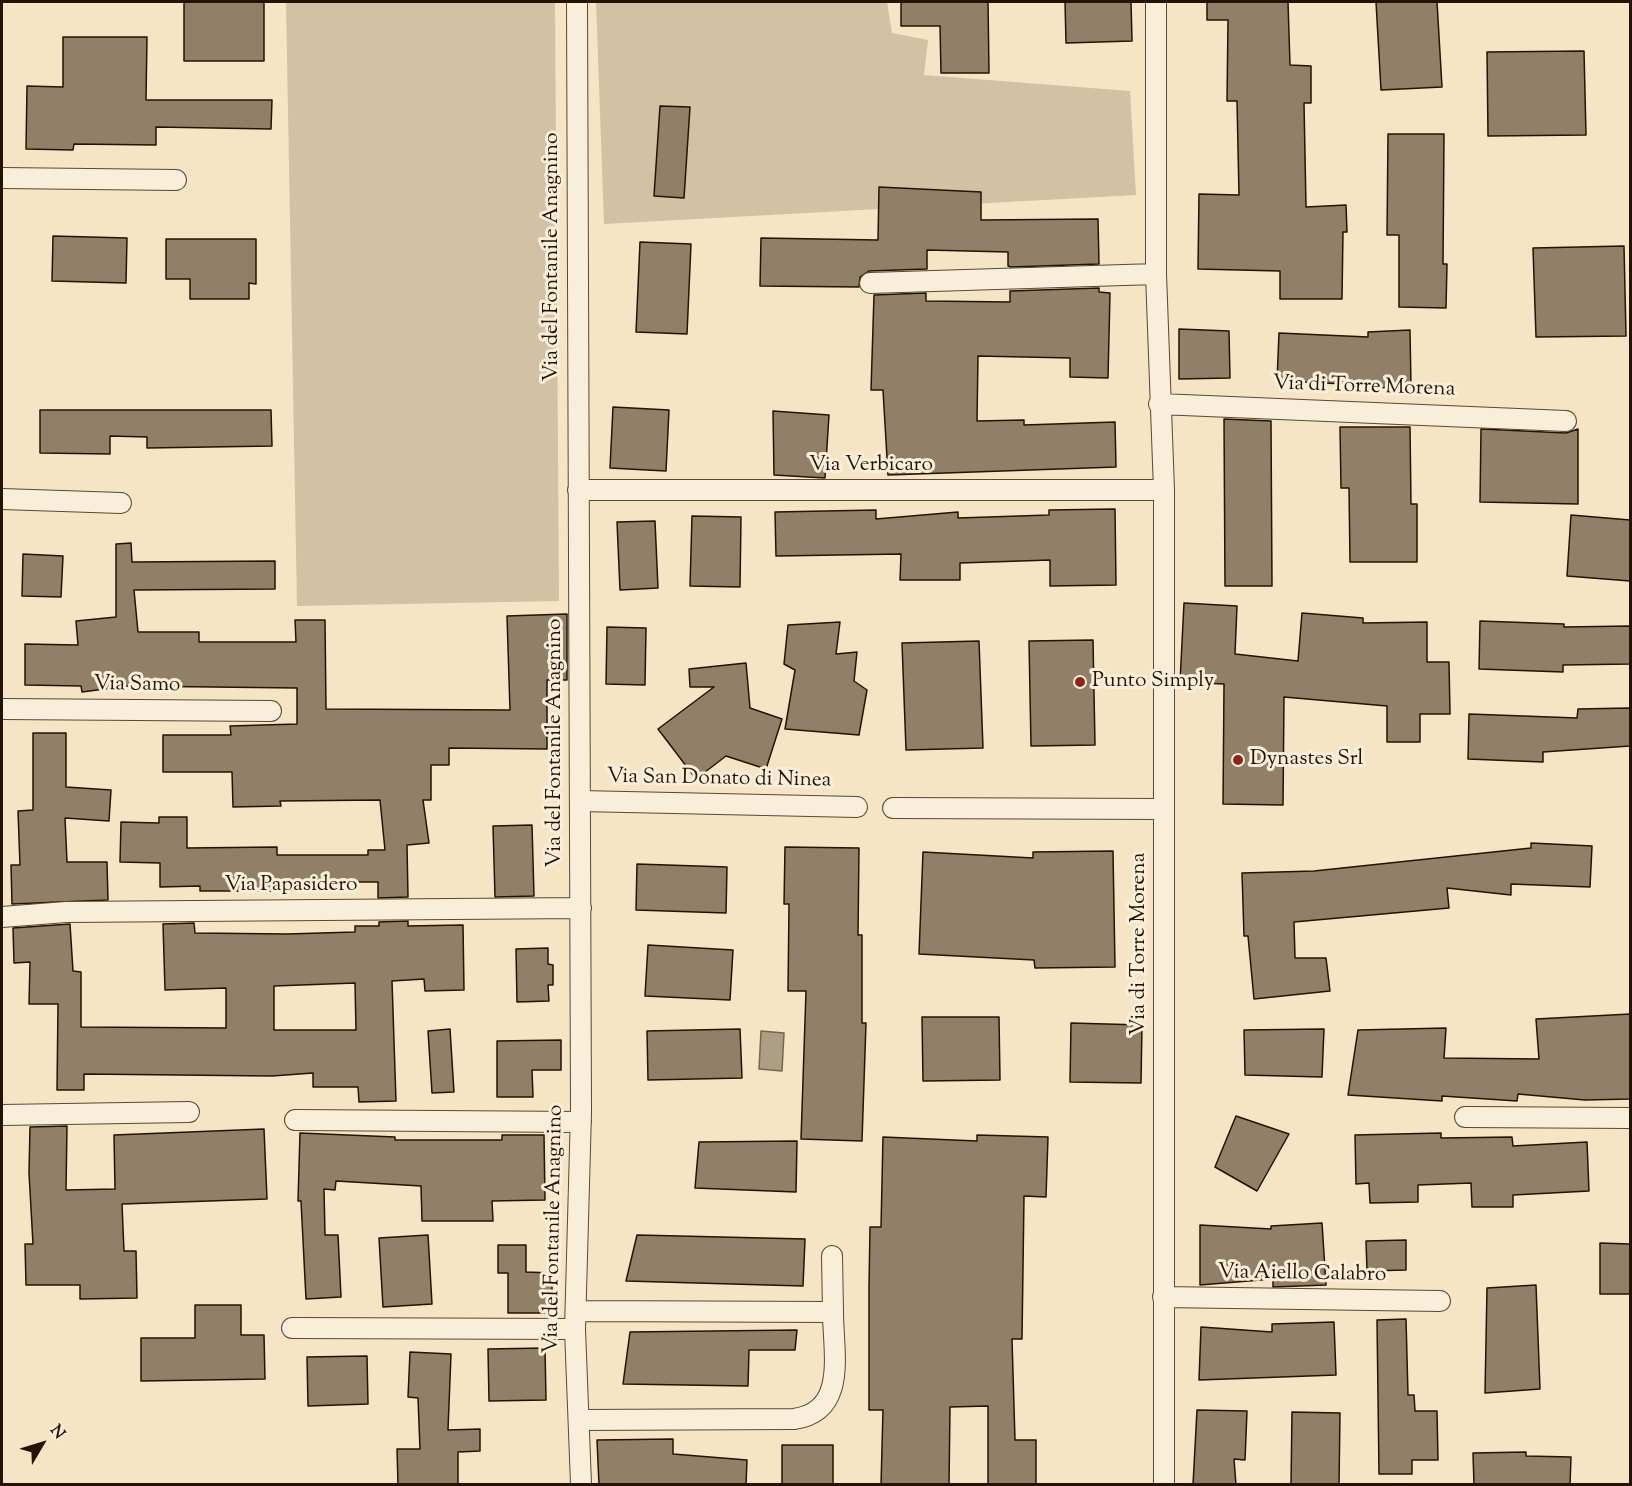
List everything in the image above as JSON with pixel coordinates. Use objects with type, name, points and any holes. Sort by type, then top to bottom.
[{"type":"street","name":"Via del Fontanile Anagnino","points":[[577,2],[581,1122],[576,1320],[581,1485]]},
{"type":"street","name":"Via di Torre Morena","points":[[1156,2],[1156,273],[1159,404],[1164,490],[1164,1485]]},
{"type":"street","points":[[2,178],[176,180]]},
{"type":"street","points":[[870,283],[1156,273]]},
{"type":"street","name":"Via di Torre Morena","points":[[1159,404],[1566,421]]},
{"type":"street","name":"Via Verbicaro","points":[[578,490],[1164,490]]},
{"type":"street","points":[[2,499],[122,503]]},
{"type":"street","name":"Via Samo","points":[[2,709],[271,711]]},
{"type":"street","name":"Via San Donato di Ninea","points":[[580,801],[857,807]]},
{"type":"street","points":[[893,808],[1164,809]]},
{"type":"street","name":"Via Papasidero","points":[[2,917],[66,912],[581,908]]},
{"type":"street","points":[[2,1115],[189,1112]]},
{"type":"street","points":[[1465,1117],[1630,1118]]},
{"type":"street","points":[[296,1120],[581,1122]]},
{"type":"street","points":[[579,1420],[794,1419],[808,1416],[822,1408],[832,1388],[832,1256]]},
{"type":"street","name":"Via Aiello Calabro","points":[[1163,1297],[1440,1301]]},
{"type":"street","points":[[292,1328],[833,1312]]},
{"type":"shaded area","points":[[286,2],[555,2],[559,601],[297,606]]},
{"type":"shaded area","points":[[596,2],[887,2],[892,33],[928,40],[924,75],[1130,91],[1136,195],[604,224]]},
{"type":"shaded area","points":[[761,1031],[784,1033],[782,1071],[759,1069]]},
{"type":"building","points":[[184,2],[264,2],[264,61],[184,61]]},
{"type":"building","points":[[901,2],[988,2],[989,73],[941,73],[940,26],[901,26]]},
{"type":"building","points":[[1065,2],[1131,2],[1132,41],[1066,43]]},
{"type":"building","points":[[1207,2],[1288,2],[1290,65],[1311,66],[1311,103],[1304,103],[1306,207],[1346,205],[1347,232],[1343,232],[1342,299],[1280,299],[1280,271],[1198,269],[1199,194],[1239,195],[1237,101],[1227,101],[1228,20],[1207,20]]},
{"type":"building","points":[[1376,2],[1437,2],[1442,87],[1381,90]]},
{"type":"building","points":[[63,37],[147,37],[146,100],[272,100],[271,129],[156,127],[156,145],[74,144],[73,150],[26,149],[27,86],[63,87]]},
{"type":"building","points":[[1584,51],[1586,135],[1488,136],[1487,52]]},
{"type":"building","points":[[660,106],[690,107],[684,198],[654,196]]},
{"type":"building","points":[[1388,134],[1444,134],[1443,264],[1447,264],[1446,308],[1399,307],[1399,235],[1387,235]]},
{"type":"building","points":[[879,187],[981,192],[981,220],[1098,219],[1099,264],[1011,267],[1008,266],[1008,252],[927,250],[927,269],[869,271],[860,277],[859,287],[760,286],[761,238],[878,240]]},
{"type":"building","points":[[53,236],[127,238],[126,283],[52,281]]},
{"type":"building","points":[[166,239],[256,239],[256,284],[249,283],[249,299],[190,299],[190,279],[166,279]]},
{"type":"building","points":[[640,242],[691,244],[687,334],[636,332]]},
{"type":"building","points":[[1624,246],[1626,336],[1536,337],[1533,248]]},
{"type":"building","points":[[1099,288],[1099,292],[1110,293],[1108,378],[1070,377],[1070,358],[978,356],[977,421],[1024,420],[1024,425],[1115,422],[1116,467],[888,475],[883,390],[871,390],[874,295],[926,293],[926,301],[1010,302],[1010,291]]},
{"type":"building","points":[[1179,329],[1229,331],[1230,378],[1179,379]]},
{"type":"building","points":[[1410,330],[1411,387],[1369,388],[1369,385],[1277,381],[1279,333],[1368,337],[1368,332]]},
{"type":"building","points":[[613,407],[669,410],[666,471],[610,468]]},
{"type":"building","points":[[40,410],[271,410],[272,446],[147,448],[147,437],[110,436],[110,454],[40,453]]},
{"type":"building","points":[[773,411],[829,415],[825,478],[774,475]]},
{"type":"building","points":[[1224,419],[1271,421],[1272,586],[1225,586]]},
{"type":"building","points":[[1340,427],[1410,427],[1411,504],[1417,504],[1417,562],[1350,562],[1349,488],[1341,488]]},
{"type":"building","points":[[1481,429],[1566,433],[1578,429],[1578,504],[1480,502]]},
{"type":"building","points":[[1115,509],[1116,585],[1050,586],[1050,560],[960,563],[960,580],[900,580],[901,554],[776,556],[775,512],[876,510],[876,519],[958,512],[958,518],[1049,515],[1049,510]]},
{"type":"building","points":[[1571,515],[1630,520],[1630,581],[1567,576]]},
{"type":"building","points":[[692,516],[741,517],[740,587],[690,586]]},
{"type":"building","points":[[655,521],[658,588],[620,590],[617,522]]},
{"type":"building","points":[[131,543],[132,562],[275,561],[275,589],[134,590],[138,632],[199,632],[199,642],[296,642],[295,620],[325,620],[326,709],[510,710],[507,616],[567,614],[567,680],[547,680],[547,749],[449,748],[449,765],[431,765],[431,800],[423,800],[429,843],[407,845],[408,897],[378,898],[378,882],[333,882],[333,891],[200,891],[200,886],[160,887],[160,863],[120,862],[121,822],[159,823],[159,817],[187,817],[187,848],[277,847],[277,855],[368,855],[368,850],[385,850],[380,800],[280,801],[281,806],[233,807],[232,772],[163,772],[163,735],[231,735],[230,726],[297,724],[297,688],[128,686],[82,692],[81,686],[25,685],[25,644],[78,645],[76,621],[116,617],[116,544]]},
{"type":"building","points":[[23,554],[63,556],[61,597],[22,596]]},
{"type":"building","points":[[1184,603],[1237,606],[1235,654],[1298,661],[1302,613],[1363,618],[1363,623],[1427,622],[1427,662],[1449,662],[1450,714],[1420,714],[1420,742],[1387,742],[1387,706],[1284,697],[1283,805],[1223,804],[1224,684],[1180,682]]},
{"type":"building","points":[[1480,621],[1564,624],[1564,627],[1630,626],[1630,664],[1563,665],[1563,672],[1479,669]]},
{"type":"building","points":[[840,622],[836,654],[857,652],[854,681],[867,690],[859,735],[785,729],[795,670],[784,664],[788,625]]},
{"type":"building","points":[[607,627],[646,628],[645,685],[606,684]]},
{"type":"building","points":[[1093,640],[1095,745],[1031,746],[1029,641]]},
{"type":"building","points":[[979,641],[983,748],[906,750],[902,643]]},
{"type":"building","points":[[746,663],[750,708],[782,719],[766,769],[726,756],[696,779],[658,729],[714,687],[690,687],[689,669]]},
{"type":"building","points":[[1630,708],[1630,746],[1543,752],[1543,762],[1468,759],[1469,714],[1577,718],[1578,709]]},
{"type":"building","points":[[33,733],[66,733],[66,787],[111,790],[109,821],[65,818],[67,862],[107,862],[108,900],[12,904],[11,865],[20,865],[18,811],[33,810]]},
{"type":"building","points":[[532,825],[534,896],[495,897],[493,826]]},
{"type":"building","points":[[1531,843],[1592,846],[1590,887],[1511,884],[1511,895],[1447,888],[1449,908],[1294,922],[1295,958],[1326,958],[1330,991],[1254,999],[1248,936],[1244,936],[1242,873],[1314,871],[1531,848]]},
{"type":"building","points":[[785,847],[859,848],[858,935],[862,935],[862,1023],[866,1023],[862,1141],[801,1139],[806,991],[788,991],[789,904],[784,904]]},
{"type":"building","points":[[1113,851],[1115,967],[1035,968],[1034,960],[919,954],[923,852],[1033,858],[1033,852]]},
{"type":"building","points":[[637,864],[727,867],[726,913],[636,910]]},
{"type":"building","points":[[408,921],[408,926],[463,925],[464,990],[425,991],[424,979],[392,981],[396,1101],[359,1102],[358,1087],[313,1087],[313,1073],[272,1076],[84,1074],[84,1090],[57,1090],[58,1004],[29,1004],[30,962],[14,963],[13,928],[70,924],[73,971],[81,972],[81,1027],[226,1028],[226,988],[165,990],[163,924],[194,923],[195,933],[287,934],[355,932],[355,926],[379,926],[379,922]],"holes":[[[355,983],[356,1030],[274,1030],[274,986]]]},
{"type":"building","points":[[648,945],[733,950],[730,1000],[645,996]]},
{"type":"building","points":[[548,948],[548,964],[553,965],[553,985],[548,985],[549,1001],[517,1002],[516,949]]},
{"type":"building","points":[[1630,1014],[1630,1099],[1585,1100],[1518,1094],[1517,1101],[1442,1096],[1442,1101],[1348,1095],[1358,1030],[1446,1028],[1444,1058],[1539,1059],[1536,1019]]},
{"type":"building","points":[[922,1017],[999,1017],[1000,1080],[923,1081]]},
{"type":"building","points":[[1071,1023],[1142,1025],[1141,1083],[1070,1082]]},
{"type":"building","points":[[450,1029],[454,1092],[432,1093],[428,1031]]},
{"type":"building","points":[[740,1029],[742,1078],[648,1080],[647,1031]]},
{"type":"building","points":[[1324,1029],[1322,1077],[1245,1075],[1244,1030]]},
{"type":"building","points":[[561,1040],[561,1070],[532,1070],[533,1097],[497,1097],[497,1041]]},
{"type":"building","points":[[1236,1116],[1289,1134],[1257,1191],[1215,1167]]},
{"type":"building","points":[[67,1126],[66,1190],[115,1189],[114,1135],[264,1129],[267,1199],[122,1204],[124,1251],[136,1251],[137,1298],[80,1299],[80,1285],[26,1285],[25,1244],[33,1244],[29,1173],[30,1127]]},
{"type":"building","points":[[300,1133],[395,1137],[395,1140],[502,1140],[502,1135],[544,1135],[545,1200],[492,1201],[493,1221],[422,1221],[421,1186],[336,1181],[335,1190],[324,1189],[325,1235],[338,1235],[341,1297],[306,1299],[301,1201],[298,1201]]},
{"type":"building","points":[[1441,1133],[1441,1138],[1512,1137],[1513,1146],[1587,1142],[1589,1191],[1513,1195],[1513,1207],[1472,1207],[1471,1183],[1418,1185],[1418,1202],[1370,1203],[1369,1183],[1356,1184],[1355,1135]]},
{"type":"building","points":[[977,1135],[1048,1137],[1046,1197],[1024,1196],[1022,1339],[1012,1339],[1015,1440],[1036,1440],[1036,1485],[988,1485],[988,1406],[950,1407],[949,1485],[881,1485],[883,1410],[869,1410],[869,1287],[870,1227],[881,1227],[883,1137],[977,1141]]},
{"type":"building","points":[[797,1141],[796,1192],[695,1188],[699,1142]]},
{"type":"building","points":[[1322,1223],[1326,1285],[1273,1287],[1273,1279],[1200,1285],[1200,1225],[1271,1229],[1271,1226]]},
{"type":"building","points":[[428,1235],[432,1304],[383,1307],[379,1238]]},
{"type":"building","points":[[637,1235],[805,1239],[803,1286],[626,1281]]},
{"type":"building","points":[[1406,1240],[1406,1270],[1367,1271],[1366,1241]]},
{"type":"building","points":[[1600,1243],[1630,1244],[1630,1294],[1600,1294]]},
{"type":"building","points":[[498,1245],[526,1245],[526,1272],[552,1273],[552,1313],[508,1313],[508,1273],[498,1273]]},
{"type":"building","points":[[1536,1285],[1540,1389],[1485,1393],[1487,1288]]},
{"type":"building","points":[[195,1305],[241,1305],[241,1335],[264,1335],[265,1379],[141,1381],[141,1338],[195,1338]]},
{"type":"building","points":[[1406,1319],[1408,1395],[1414,1395],[1415,1411],[1437,1411],[1438,1460],[1412,1460],[1412,1474],[1379,1474],[1377,1320]]},
{"type":"building","points":[[1334,1322],[1336,1375],[1199,1380],[1201,1327],[1272,1332],[1272,1324]]},
{"type":"building","points":[[797,1330],[795,1350],[749,1350],[748,1386],[623,1384],[630,1332]]},
{"type":"building","points":[[545,1348],[546,1400],[489,1401],[488,1349]]},
{"type":"building","points":[[410,1352],[451,1354],[448,1430],[480,1429],[480,1451],[458,1452],[458,1485],[398,1485],[397,1449],[420,1449],[418,1398],[408,1397]]},
{"type":"building","points":[[367,1356],[368,1404],[308,1406],[307,1357]]},
{"type":"building","points":[[1197,1410],[1247,1411],[1245,1460],[1234,1459],[1236,1485],[1193,1485]]},
{"type":"building","points":[[1292,1412],[1340,1413],[1339,1485],[1291,1485]]},
{"type":"building","points":[[673,1439],[673,1454],[747,1460],[746,1485],[599,1485],[597,1440]]},
{"type":"building","points":[[782,1445],[833,1445],[833,1485],[782,1485]]},
{"type":"building","points":[[1526,1452],[1526,1456],[1571,1457],[1570,1485],[1474,1485],[1473,1453]]},
{"type":"place","name":"Punto Simply","points":[[1080,682]]},
{"type":"place","name":"Dynastes Srl","points":[[1238,760]]}]
